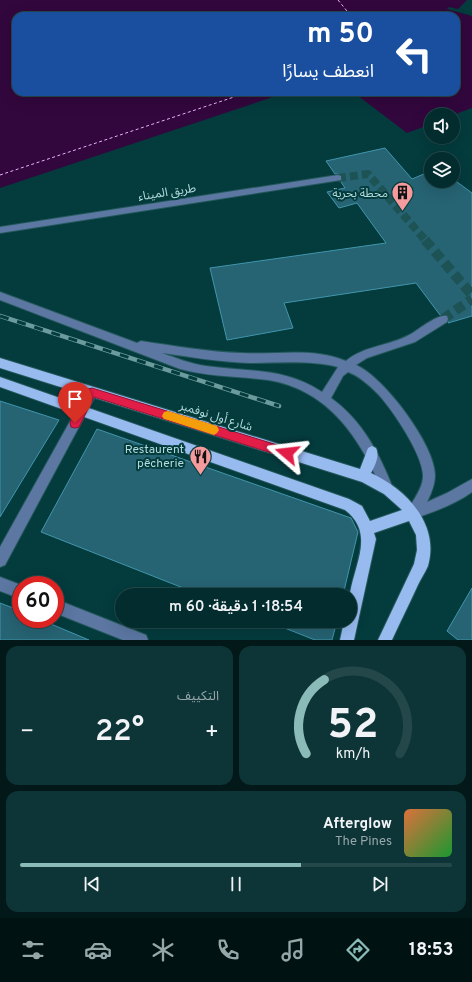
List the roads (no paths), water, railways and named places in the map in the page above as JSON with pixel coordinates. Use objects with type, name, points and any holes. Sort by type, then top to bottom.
[{"type":"main road","name":"شارع أول نوفمبر","points":[[0,362],[363,476],[399,496],[413,513],[421,530],[423,548],[421,564],[385,640]]},
{"type":"main road","points":[[0,382],[339,500],[349,505],[357,511],[367,529],[369,539],[368,550],[347,640]]},
{"type":"main road","points":[[363,476],[369,465],[372,452]]},
{"type":"main road","points":[[367,529],[413,513]]},
{"type":"street","name":"طريق الميناء","points":[[0,230],[338,178]]},
{"type":"street","points":[[0,296],[180,364],[209,371],[269,376],[287,380],[306,388],[325,398],[351,422],[372,452],[387,488]]},
{"type":"street","points":[[325,398],[339,373],[347,365],[363,355],[411,340],[443,319]]},
{"type":"street","points":[[128,344],[233,358],[314,358],[347,365],[373,382],[386,394],[398,409],[426,458],[430,476],[428,486],[426,494],[413,513]]},
{"type":"street","points":[[0,560],[92,392]]},
{"type":"street","points":[[413,513],[437,505],[460,494],[472,485]]},
{"type":"street","points":[[0,584],[12,589]]},
{"type":"street","points":[[64,610],[141,640]]},
{"type":"tunnel","points":[[338,178],[368,174],[426,241]]},
{"type":"tunnel","points":[[425,240],[472,295]]},
{"type":"tunnel","points":[[443,319],[472,299]]},
{"type":"railway","points":[[0,316],[279,406]]},
{"type":"place","name":"محطة بحرية","points":[[403,212]]},
{"type":"place","name":"Restaurent pêcherie","points":[[200,476]]}]
